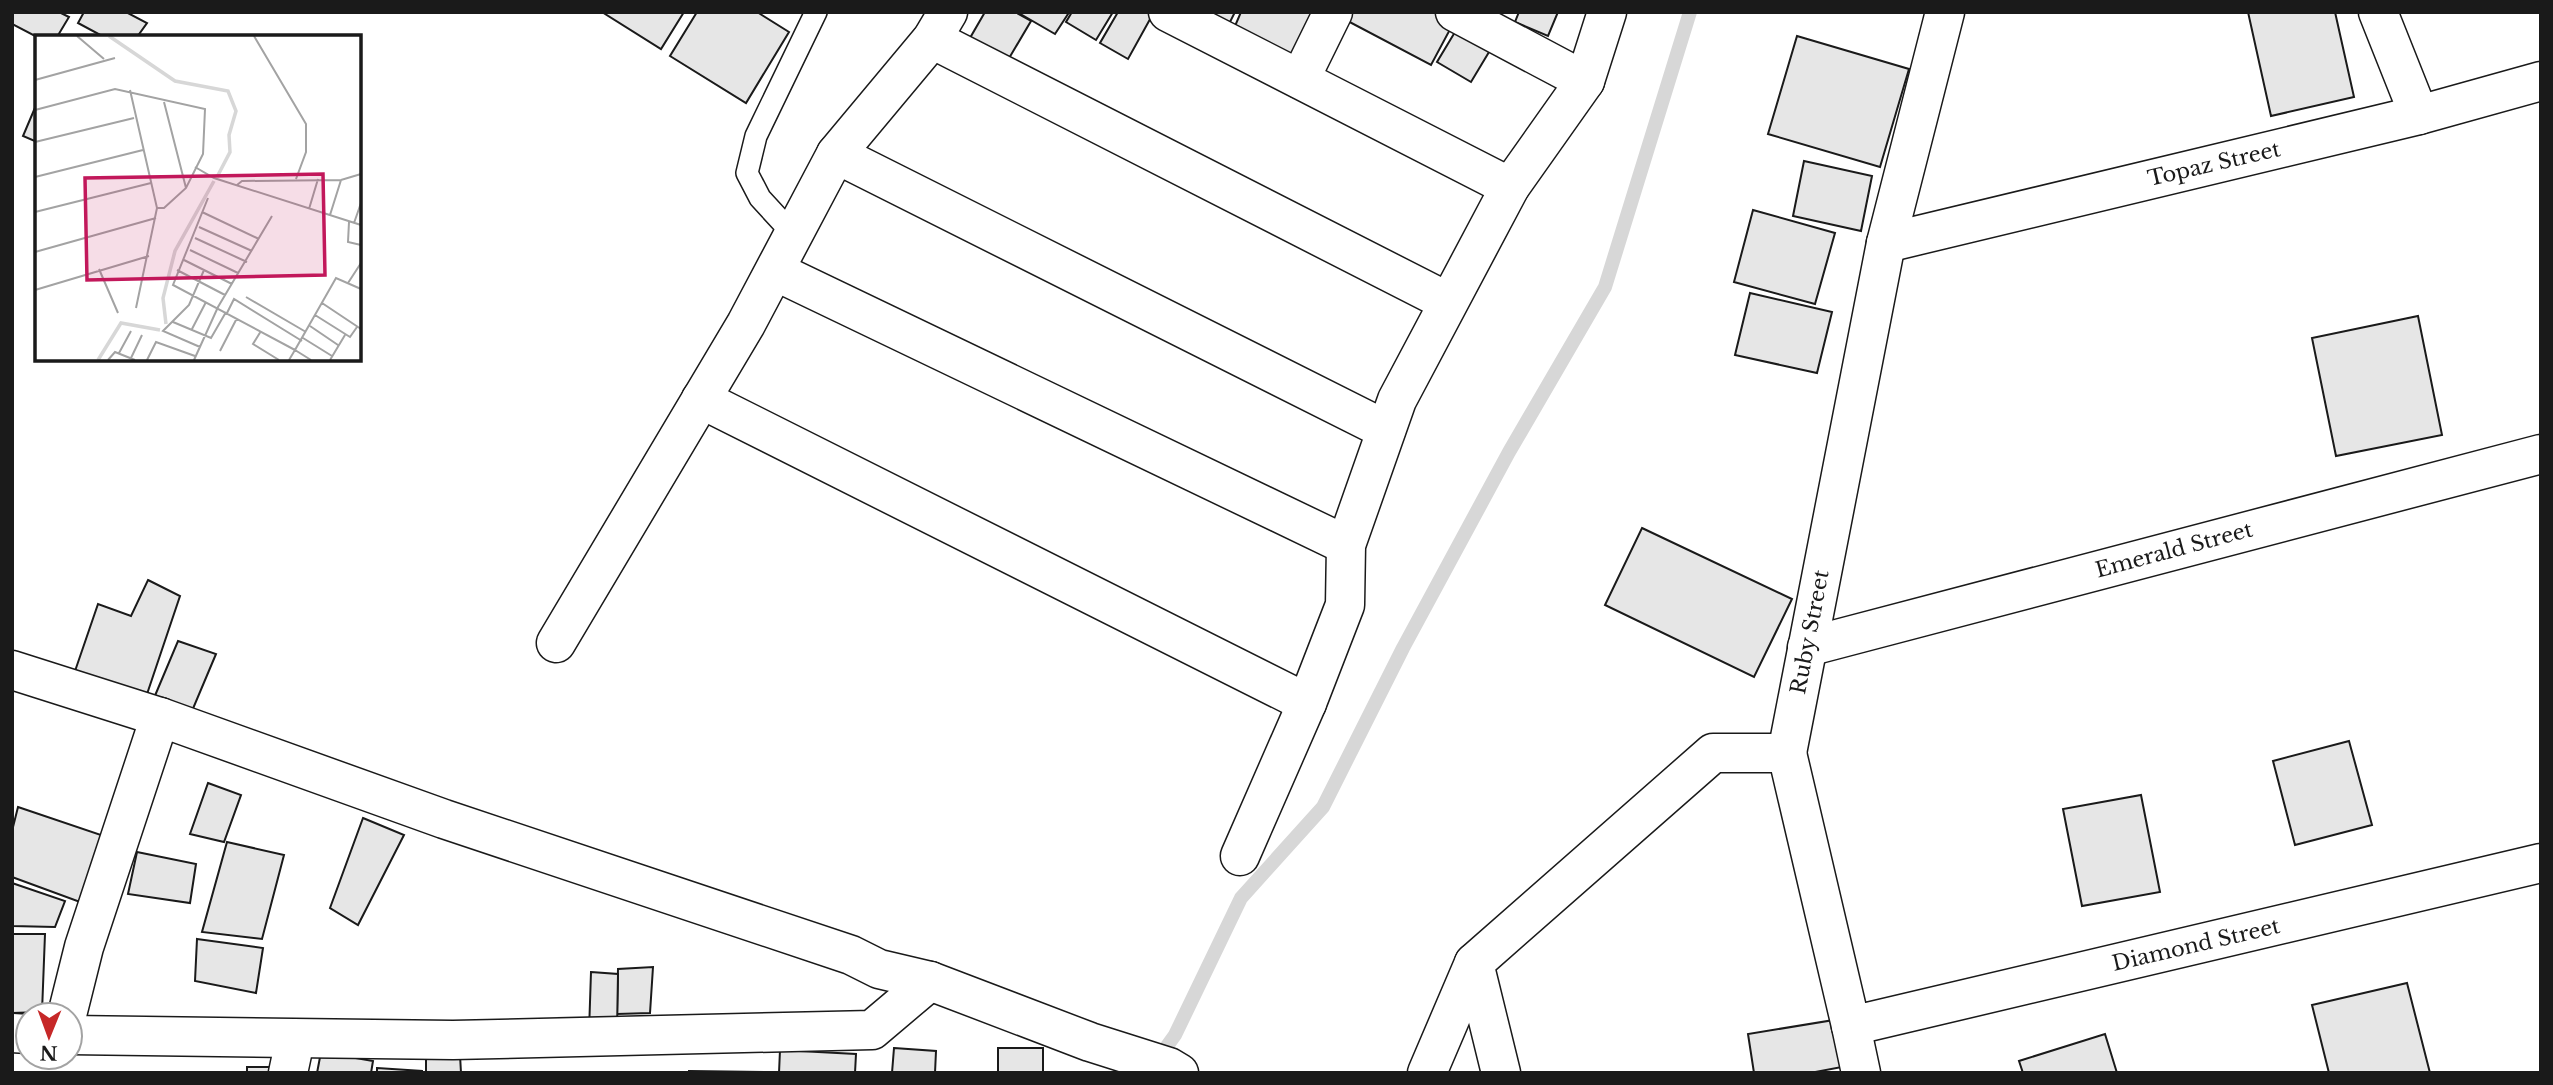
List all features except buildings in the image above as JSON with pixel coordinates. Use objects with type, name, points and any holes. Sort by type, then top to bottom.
[{"type":"street","points":[[1168,12],[1510,187]]},
{"type":"street","points":[[1300,79],[1333,12]]},
{"type":"street","points":[[1455,12],[1584,81]]},
{"type":"street","points":[[1240,856],[1307,703],[1345,605],[1346,545],[1397,400],[1510,187],[1584,81],[1607,12]]},
{"type":"street","name":"Ruby Street","points":[[1787,753],[1886,243],[1945,12]]},
{"type":"street","points":[[2378,12],[2419,115]]},
{"type":"street","points":[[556,643],[775,271],[836,154],[940,26],[1448,302]]},
{"type":"street","name":"Topaz Street","points":[[1886,243],[2419,115],[2541,81]]},
{"type":"street","points":[[836,154],[1386,430]]},
{"type":"street","points":[[775,271],[1346,545]]},
{"type":"street","points":[[701,399],[1307,703]]},
{"type":"street","name":"Emerald Street","points":[[1807,646],[2541,454]]},
{"type":"street","points":[[12,670],[159,718],[444,819],[851,955],[879,969],[930,981],[1090,1042],[1175,1070]]},
{"type":"street","points":[[70,1001],[84,947],[159,718]]},
{"type":"street","points":[[1427,1073],[1474,963],[1713,753],[1787,753],[1861,1073]]},
{"type":"street","name":"Diamond Street","points":[[1851,1026],[2541,863]]},
{"type":"street","points":[[1474,963],[1500,1073]]},
{"type":"street","points":[[84,1036],[292,1056],[453,1040],[872,1030],[930,981]]},
{"type":"lane","points":[[794,235],[760,198],[747,173],[755,136],[816,12]]},
{"type":"waterway","points":[[1157,1060],[1175,1035],[1241,898],[1323,807],[1403,648],[1509,452],[1605,287],[1690,12]]}]
